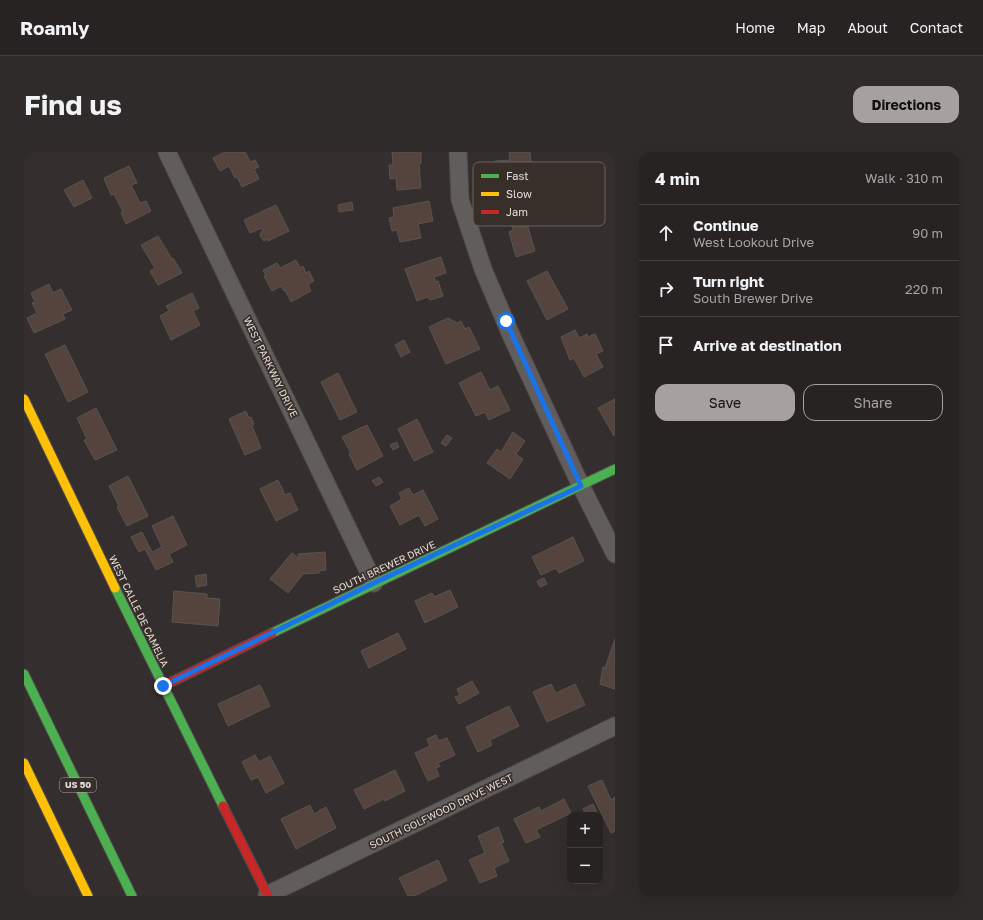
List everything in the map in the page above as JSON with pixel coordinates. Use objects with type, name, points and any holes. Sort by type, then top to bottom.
[{"type":"main road","name":"WEST CALLE DE CAMELIA","points":[[24,399],[267,896]]},
{"type":"main road","name":"SOUTH BREWER DRIVE","points":[[163,686],[374,583],[615,469]]},
{"type":"main road","name":"US 50","points":[[24,674],[132,896]]},
{"type":"main road","points":[[24,763],[88,896]]},
{"type":"street","name":"WEST PARKWAY DRIVE","points":[[167,152],[374,583]]},
{"type":"street","points":[[458,152],[460,200],[483,269],[511,335],[581,486],[615,554]]},
{"type":"street","name":"SOUTH GOLFWOOD DRIVE WEST","points":[[267,896],[615,726]]},
{"type":"building","points":[[225,152],[245,152],[250,162],[255,160],[259,167],[254,169],[259,179],[242,187],[237,177],[235,178],[229,166],[220,171],[213,158]]},
{"type":"building","points":[[392,152],[421,152],[421,163],[419,164],[421,188],[397,190],[396,178],[390,179],[389,165],[393,165]]},
{"type":"building","points":[[509,152],[530,152],[531,162],[495,161],[510,160]]},
{"type":"building","points":[[129,166],[137,183],[131,185],[140,203],[146,201],[151,211],[126,224],[121,213],[123,212],[114,194],[111,195],[104,178]]},
{"type":"building","points":[[83,180],[92,198],[74,207],[64,190]]},
{"type":"building","points":[[429,201],[433,221],[418,224],[421,238],[400,242],[397,230],[392,231],[389,218],[394,217],[393,208]]},
{"type":"building","points":[[352,202],[353,210],[339,212],[338,205]]},
{"type":"building","points":[[276,205],[289,231],[268,241],[267,239],[264,241],[260,236],[261,232],[263,231],[262,228],[250,233],[244,220]]},
{"type":"building","points":[[512,226],[528,226],[535,251],[516,257],[509,232],[513,230]]},
{"type":"building","points":[[158,236],[182,273],[158,285],[150,271],[155,268],[141,245]]},
{"type":"building","points":[[441,257],[446,273],[434,277],[436,282],[438,281],[443,296],[430,300],[428,297],[417,301],[405,269]]},
{"type":"building","points":[[296,260],[300,268],[303,266],[306,273],[309,271],[314,281],[308,284],[311,291],[291,302],[285,290],[284,291],[281,286],[272,291],[264,276],[266,276],[263,270],[277,263],[280,268]]},
{"type":"building","points":[[547,271],[568,309],[547,320],[527,281]]},
{"type":"building","points":[[49,284],[53,293],[61,289],[72,310],[63,314],[65,319],[34,333],[27,318],[37,313],[32,303],[35,302],[31,293]]},
{"type":"building","points":[[192,293],[199,308],[193,311],[200,325],[171,340],[160,316],[169,311],[166,306]]},
{"type":"building","points":[[448,318],[457,323],[461,321],[465,329],[469,327],[480,349],[446,364],[429,327]]},
{"type":"building","points":[[575,330],[579,338],[587,334],[588,337],[595,334],[603,351],[596,354],[603,367],[584,377],[574,358],[570,360],[561,337]]},
{"type":"building","points":[[404,340],[410,352],[401,357],[395,345]]},
{"type":"building","points":[[65,345],[88,392],[68,402],[45,354]]},
{"type":"building","points":[[481,372],[490,390],[498,386],[510,410],[489,420],[485,412],[476,416],[459,383]]},
{"type":"building","points":[[338,373],[357,412],[340,420],[321,382]]},
{"type":"building","points":[[615,399],[615,435],[614,436],[598,408]]},
{"type":"building","points":[[96,408],[117,450],[95,460],[84,440],[87,439],[77,418]]},
{"type":"building","points":[[246,411],[254,424],[252,426],[261,448],[245,455],[229,419]]},
{"type":"building","points":[[417,419],[433,452],[414,461],[398,429]]},
{"type":"building","points":[[367,425],[383,456],[357,470],[349,454],[351,453],[342,437]]},
{"type":"building","points":[[513,432],[525,441],[516,454],[523,459],[510,479],[487,463],[497,449],[501,452]]},
{"type":"building","points":[[447,435],[452,438],[446,446],[441,443]]},
{"type":"building","points":[[397,442],[399,447],[393,450],[390,445]]},
{"type":"building","points":[[128,476],[148,516],[127,526],[117,507],[119,506],[109,486]]},
{"type":"building","points":[[379,477],[383,482],[376,486],[372,481]]},
{"type":"building","points":[[278,480],[285,495],[290,493],[298,510],[276,521],[260,489]]},
{"type":"building","points":[[409,488],[413,495],[423,490],[438,519],[425,526],[419,515],[400,525],[390,506],[402,499],[399,493]]},
{"type":"building","points":[[173,516],[187,545],[169,554],[173,562],[156,570],[145,549],[139,552],[131,537],[142,532],[152,552],[162,547],[152,526]]},
{"type":"building","points":[[573,537],[584,561],[559,573],[556,568],[541,575],[532,557]]},
{"type":"building","points":[[325,552],[326,570],[319,571],[319,573],[303,574],[288,593],[270,579],[292,553],[300,559],[298,554]]},
{"type":"building","points":[[206,574],[207,585],[197,587],[195,576]]},
{"type":"building","points":[[544,578],[547,584],[540,587],[537,581]]},
{"type":"building","points":[[450,590],[458,607],[425,623],[415,601],[432,593],[434,597]]},
{"type":"building","points":[[174,591],[207,594],[207,598],[220,599],[218,626],[172,622]]},
{"type":"building","points":[[398,633],[406,649],[369,668],[361,651]]},
{"type":"building","points":[[615,639],[615,689],[600,684],[603,667],[605,668]]},
{"type":"building","points":[[472,681],[479,693],[459,704],[455,697],[460,695],[457,689]]},
{"type":"building","points":[[551,684],[556,693],[575,684],[585,705],[547,722],[533,692]]},
{"type":"building","points":[[260,685],[270,706],[228,726],[218,704]]},
{"type":"building","points":[[509,706],[519,726],[490,740],[492,745],[478,752],[466,727]]},
{"type":"building","points":[[436,735],[439,741],[447,738],[455,755],[438,763],[440,766],[436,768],[439,776],[428,781],[415,753],[430,746],[427,739]]},
{"type":"building","points":[[255,755],[259,762],[270,756],[284,783],[266,793],[258,777],[251,780],[242,762]]},
{"type":"building","points":[[395,770],[405,791],[364,809],[354,790]]},
{"type":"building","points":[[602,780],[611,800],[615,797],[615,831],[611,833],[603,817],[603,812],[601,812],[588,786]]},
{"type":"building","points":[[564,799],[570,812],[567,812],[567,815],[536,830],[540,837],[526,843],[514,819],[539,807],[541,811]]},
{"type":"building","points":[[593,804],[597,812],[584,812],[583,809]]},
{"type":"building","points":[[310,805],[314,814],[326,807],[336,828],[296,849],[281,819]]},
{"type":"building","points":[[498,827],[504,842],[501,843],[509,861],[494,868],[497,876],[480,883],[469,860],[485,853],[478,836]]},
{"type":"building","points":[[438,860],[447,880],[414,896],[408,896],[399,878]]},
{"type":"traffic: fast","points":[[272,633],[615,469]]},
{"type":"traffic: fast","points":[[115,588],[223,806]]},
{"type":"traffic: fast","points":[[24,674],[132,896]]},
{"type":"traffic: slow","points":[[24,399],[115,588]]},
{"type":"traffic: slow","points":[[24,763],[88,896]]},
{"type":"traffic: jam","points":[[163,686],[272,633]]},
{"type":"traffic: jam","points":[[223,806],[268,896]]},
{"type":"route","points":[[163,686],[374,583],[581,486],[511,335],[506,321]]}]
